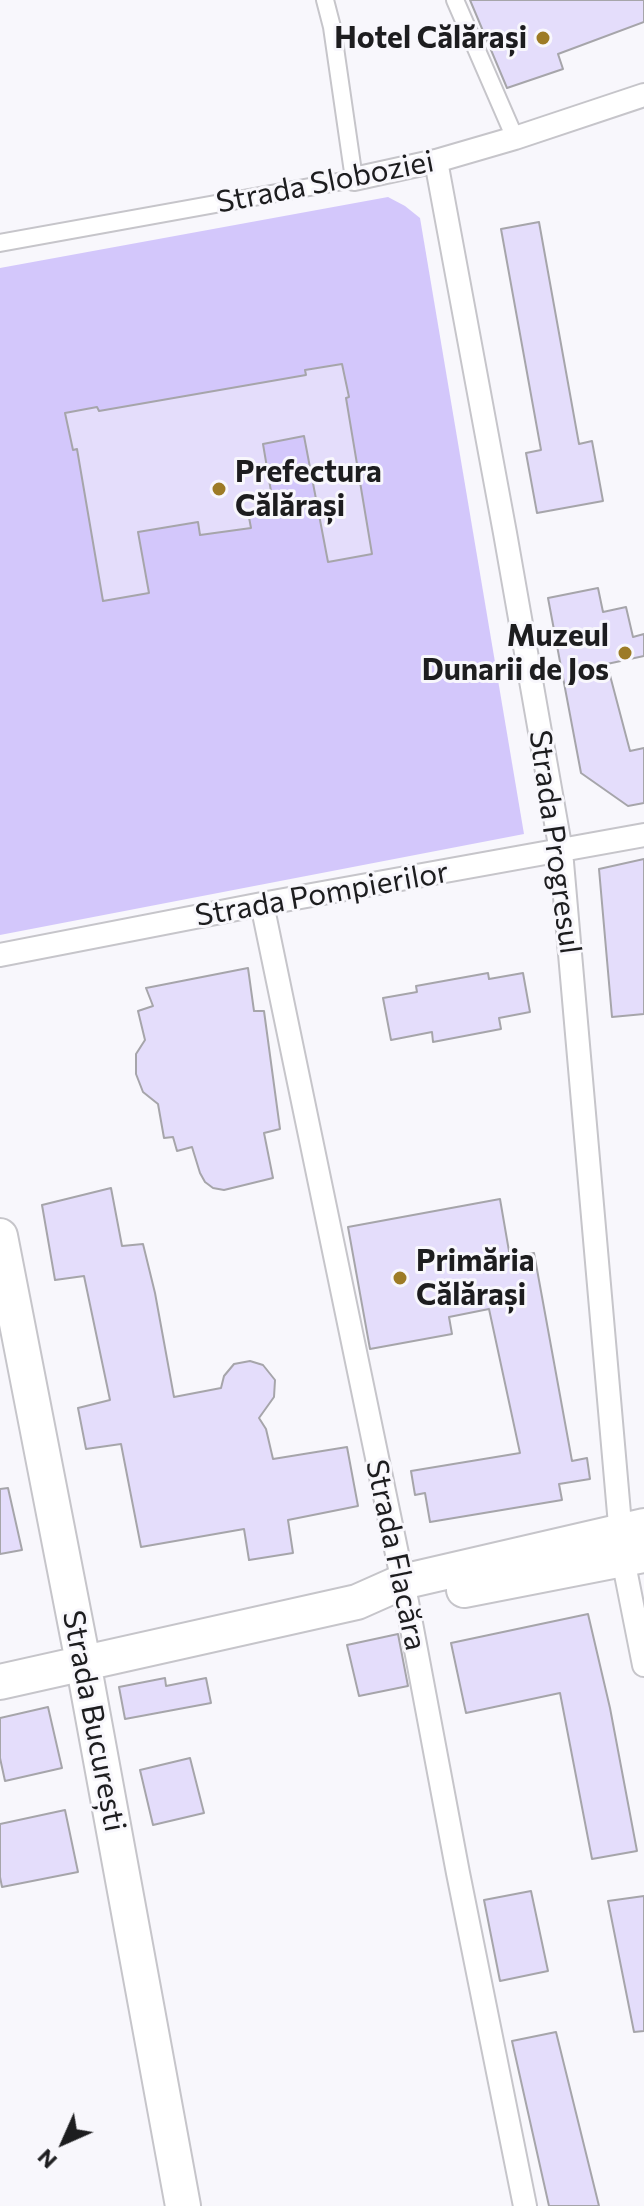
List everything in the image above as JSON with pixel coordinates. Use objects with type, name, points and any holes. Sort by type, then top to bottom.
[{"type":"main road","name":"Strada București","points":[[0,1236],[83,1662],[183,2206]]},
{"type":"main road","points":[[0,1682],[633,1543]]},
{"type":"street","points":[[325,0],[332,27],[354,179]]},
{"type":"street","points":[[455,0],[515,138]]},
{"type":"street","name":"Strada Sloboziei","points":[[0,243],[354,179],[436,161],[644,95]]},
{"type":"street","name":"Strada Progresul","points":[[436,161],[561,851],[644,1665]]},
{"type":"street","name":"Strada Pompierilor","points":[[0,955],[644,835]]},
{"type":"street","name":"Strada Flacăra","points":[[262,904],[404,1592],[525,2206]]},
{"type":"shaded area","points":[[388,197],[420,218],[524,834],[0,935],[0,268]]},
{"type":"building","name":"Hotel Călărași","points":[[470,0],[644,0],[644,22],[558,54],[563,69],[507,88]]},
{"type":"building","points":[[539,222],[579,444],[592,441],[603,501],[537,513],[526,453],[541,450],[501,229]]},
{"type":"building","name":"Prefectura Călărași","points":[[342,364],[372,554],[328,562],[304,436],[263,444],[274,509],[248,512],[251,528],[200,535],[198,522],[138,532],[149,593],[103,601],[77,449],[73,450],[65,413],[97,407],[99,411],[306,375],[305,370]]},
{"type":"building","points":[[598,588],[603,612],[626,607],[633,637],[644,634],[644,656],[607,664],[630,751],[644,748],[644,803],[628,806],[581,773],[548,598]]},
{"type":"building","points":[[644,859],[644,1014],[612,1017],[599,869]]},
{"type":"building","points":[[248,968],[254,1011],[264,1011],[280,1129],[264,1133],[273,1178],[224,1190],[213,1188],[205,1182],[192,1147],[177,1151],[173,1137],[164,1138],[158,1104],[143,1092],[136,1074],[136,1054],[145,1040],[138,1011],[153,1006],[146,988]]},
{"type":"building","points":[[488,973],[489,979],[523,973],[530,1012],[499,1018],[501,1029],[433,1042],[432,1032],[391,1040],[383,998],[417,992],[416,986]]},
{"type":"building","points":[[111,1188],[122,1246],[143,1244],[174,1397],[221,1388],[224,1376],[234,1364],[250,1361],[263,1365],[275,1380],[274,1397],[259,1418],[266,1429],[273,1459],[347,1447],[358,1506],[288,1520],[293,1553],[249,1560],[244,1529],[141,1547],[121,1444],[86,1449],[78,1408],[110,1400],[84,1276],[55,1280],[42,1205]]},
{"type":"building","points":[[500,1199],[510,1257],[534,1253],[572,1461],[587,1458],[590,1479],[559,1484],[562,1500],[430,1522],[425,1493],[415,1495],[411,1471],[520,1453],[489,1309],[449,1317],[452,1334],[370,1349],[348,1227]]},
{"type":"building","points":[[8,1488],[22,1550],[0,1554],[0,1489]]},
{"type":"building","points":[[588,1614],[610,1708],[637,1851],[592,1859],[560,1693],[466,1713],[451,1643]]},
{"type":"building","points":[[398,1634],[408,1686],[359,1696],[347,1645]]},
{"type":"building","points":[[165,1678],[166,1686],[206,1678],[211,1703],[125,1719],[119,1687]]},
{"type":"building","points":[[48,1707],[62,1768],[5,1781],[0,1758],[0,1718]]},
{"type":"building","points":[[190,1758],[204,1813],[153,1825],[140,1770]]},
{"type":"building","points":[[65,1810],[78,1872],[2,1887],[0,1824]]},
{"type":"building","points":[[531,1891],[548,1971],[500,1981],[484,1900]]},
{"type":"building","points":[[644,1896],[644,2031],[634,2032],[608,1901]]},
{"type":"building","points":[[556,2032],[599,2206],[549,2206],[512,2041]]},
{"type":"place","name":"Hotel Călărași","points":[[543,38]]},
{"type":"place","name":"Prefectura Călărași","points":[[219,489]]},
{"type":"place","name":"Muzeul Dunarii de Jos","points":[[625,653]]},
{"type":"place","name":"Primăria Călărași","points":[[400,1278]]}]
